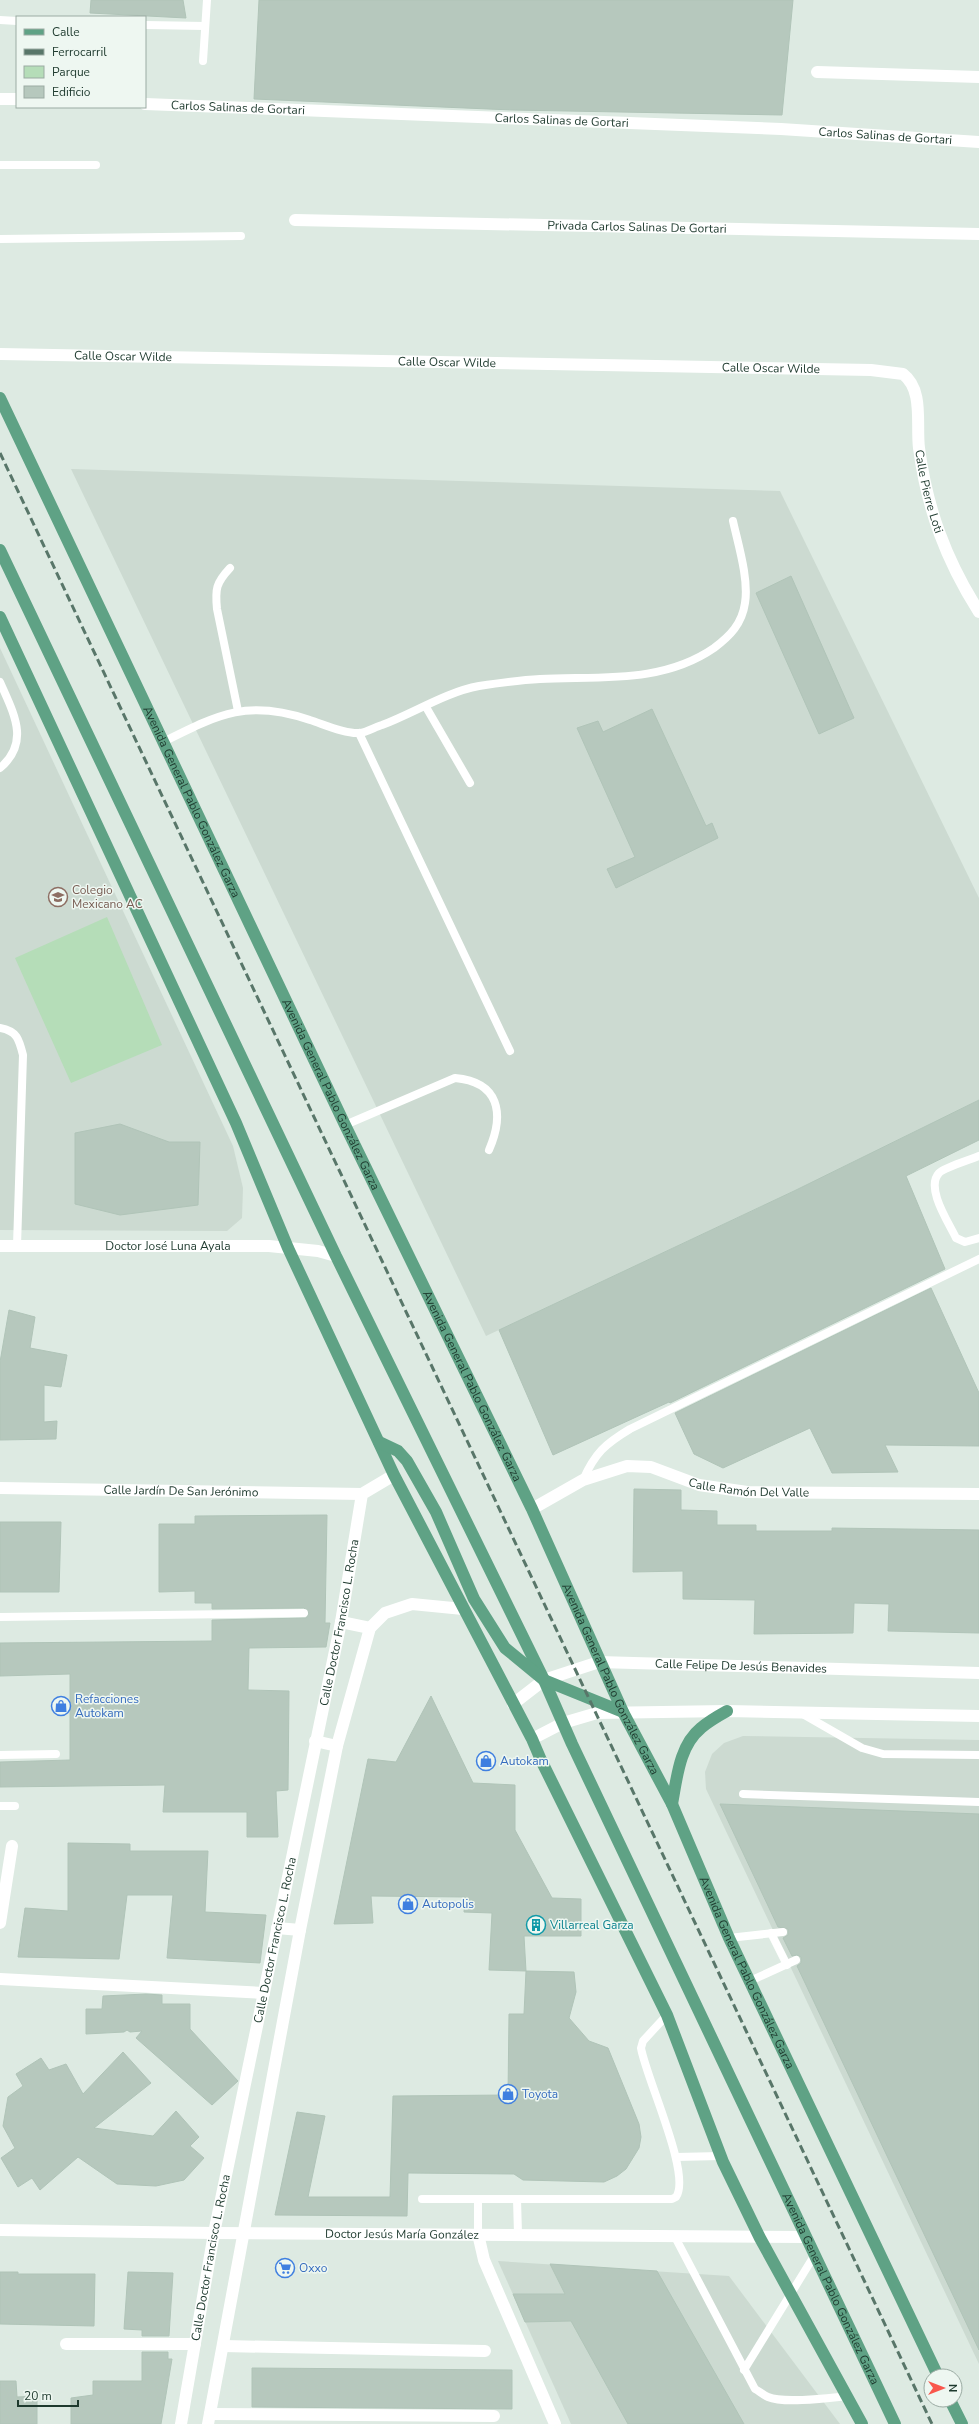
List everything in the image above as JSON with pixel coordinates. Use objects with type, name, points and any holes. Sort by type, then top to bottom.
[{"type":"main road","name":"Avenida General Pablo González Garza","points":[[0,398],[345,1125],[532,1510],[599,1662],[623,1712],[672,1804],[729,1938],[934,2368]]},
{"type":"main road","name":"Avenida General Pablo González Garza","points":[[0,550],[336,1256],[544,1680],[805,2237],[895,2424]]},
{"type":"main road","points":[[0,617],[236,1123],[288,1248],[394,1475],[532,1739],[667,2015],[721,2156],[760,2238],[862,2424]]},
{"type":"main road","points":[[379,1442],[398,1452],[407,1461],[436,1512],[474,1599],[505,1648],[544,1680],[623,1712]]},
{"type":"main road","points":[[672,1804],[682,1757],[689,1742],[700,1728],[727,1711]]},
{"type":"main road","points":[[954,2408],[962,2424]]},
{"type":"street","points":[[816,72],[979,77]]},
{"type":"street","points":[[0,99],[16,100]]},
{"type":"street","name":"Carlos Salinas de Gortari","points":[[146,104],[781,129],[979,142]]},
{"type":"street","name":"Privada Carlos Salinas De Gortari","points":[[295,220],[979,234]]},
{"type":"street","name":"Calle Oscar Wilde","points":[[0,354],[894,372]]},
{"type":"street","name":"Calle Pierre Loti","points":[[894,372],[907,378],[915,388],[921,464],[940,538],[959,581],[979,612]]},
{"type":"street","name":"Doctor José Luna Ayala","points":[[0,1246],[211,1245],[288,1248],[318,1251],[336,1256]]},
{"type":"street","name":"Calle Ramón Del Valle","points":[[532,1510],[583,1480],[627,1466],[651,1467],[699,1484],[747,1492],[979,1494]]},
{"type":"street","points":[[362,1494],[394,1475]]},
{"type":"street","name":"Calle Jardín De San Jerónimo","points":[[0,1488],[362,1494]]},
{"type":"street","name":"Calle Doctor Francisco L. Rocha","points":[[180,2424],[214,2233],[315,1740],[341,1622],[362,1494]]},
{"type":"street","name":"Calle Doctor Francisco L. Rocha","points":[[209,2419],[300,1930],[337,1746],[370,1628],[385,1613],[412,1604],[463,1609]]},
{"type":"street","points":[[341,1622],[370,1628]]},
{"type":"street","name":"Calle Felipe De Jesús Benavides","points":[[514,1704],[544,1680],[599,1662],[979,1673]]},
{"type":"street","points":[[532,1739],[563,1723],[597,1713],[727,1711],[979,1716]]},
{"type":"street","points":[[315,1740],[337,1746]]},
{"type":"street","points":[[0,1923],[12,1846]]},
{"type":"street","points":[[277,1928],[300,1930]]},
{"type":"street","points":[[0,1979],[264,1993]]},
{"type":"street","name":"Doctor Jesús María González","points":[[0,2230],[214,2233],[518,2234],[760,2238],[805,2237]]},
{"type":"street","points":[[478,2234],[484,2260],[555,2424]]},
{"type":"street","points":[[66,2344],[195,2344]]},
{"type":"street","points":[[223,2346],[485,2351]]},
{"type":"street","points":[[209,2419],[494,2416]]},
{"type":"lane","points":[[203,61],[207,0]]},
{"type":"lane","points":[[0,20],[16,21]]},
{"type":"lane","points":[[146,25],[206,26]]},
{"type":"lane","points":[[0,165],[96,165]]},
{"type":"lane","points":[[0,239],[241,236]]},
{"type":"lane","points":[[163,742],[207,720],[238,711],[254,710],[290,715],[359,733],[477,687],[538,679],[634,677],[677,668],[699,658],[734,632],[746,602],[743,569],[733,521]]},
{"type":"lane","points":[[230,568],[219,580],[216,592],[217,609],[238,711]]},
{"type":"lane","points":[[0,682],[15,715],[18,731],[10,758],[0,768]]},
{"type":"lane","points":[[426,707],[470,783]]},
{"type":"lane","points":[[359,733],[510,1051]]},
{"type":"lane","points":[[0,1028],[11,1030],[16,1034],[23,1055],[18,1246]]},
{"type":"lane","points":[[345,1125],[455,1078],[469,1079],[481,1083],[491,1094],[497,1108],[495,1136],[489,1150]]},
{"type":"lane","points":[[979,1156],[940,1172],[935,1180],[934,1190],[956,1238],[965,1242],[979,1238]]},
{"type":"lane","points":[[583,1480],[600,1449],[630,1429],[979,1259]]},
{"type":"lane","points":[[0,1617],[304,1613]]},
{"type":"lane","points":[[799,1712],[862,1748],[882,1754],[979,1755]]},
{"type":"lane","points":[[0,1755],[56,1754]]},
{"type":"lane","points":[[743,1794],[979,1802]]},
{"type":"lane","points":[[0,1806],[15,1806]]},
{"type":"lane","points":[[729,1938],[783,1932]]},
{"type":"lane","points":[[771,1933],[787,1965]]},
{"type":"lane","points":[[750,1982],[796,1960]]},
{"type":"lane","points":[[422,2199],[672,2199],[680,2193],[681,2187],[676,2157],[642,2048],[644,2041],[667,2015]]},
{"type":"lane","points":[[676,2157],[721,2156]]},
{"type":"lane","points":[[478,2199],[478,2234]]},
{"type":"lane","points":[[517,2199],[518,2234]]},
{"type":"lane","points":[[675,2237],[754,2389],[768,2398],[819,2399],[848,2396]]},
{"type":"lane","points":[[744,2370],[790,2292],[814,2256]]},
{"type":"shaded area","points":[[71,469],[780,491],[979,898],[979,1100],[794,1191],[486,1336]]},
{"type":"shaded area","name":"Colegio Mexicano AC","points":[[0,648],[233,1146],[243,1188],[242,1218],[227,1231],[0,1230]]},
{"type":"shaded area","points":[[743,1736],[979,1740],[979,2364],[706,1789],[705,1772],[712,1754],[724,1743]]},
{"type":"shaded area","points":[[498,2261],[729,2276],[840,2424],[571,2424]]},
{"type":"green space","points":[[107,917],[162,1045],[71,1083],[15,958]]},
{"type":"building","points":[[91,0],[183,0],[186,18],[90,13]]},
{"type":"building","points":[[259,0],[793,0],[782,115],[512,110],[254,99]]},
{"type":"building","points":[[791,576],[854,718],[819,734],[756,593]]},
{"type":"building","points":[[652,709],[706,826],[712,823],[718,838],[616,888],[607,869],[635,857],[577,728],[598,721],[603,732]]},
{"type":"building","points":[[979,1100],[979,1140],[906,1176],[945,1269],[670,1403],[669,1402],[553,1455],[499,1330],[794,1191]]},
{"type":"building","points":[[120,1124],[169,1142],[200,1142],[198,1205],[120,1215],[75,1204],[75,1133]]},
{"type":"building","points":[[931,1288],[979,1393],[979,1446],[885,1445],[898,1472],[832,1473],[810,1428],[723,1468],[694,1454],[675,1413]]},
{"type":"building","points":[[9,1310],[35,1317],[30,1348],[67,1355],[61,1387],[44,1385],[44,1422],[57,1421],[56,1439],[0,1440],[0,1362]]},
{"type":"building","points":[[634,1489],[681,1490],[681,1510],[717,1511],[717,1525],[756,1525],[756,1531],[832,1531],[832,1528],[979,1530],[979,1633],[888,1631],[889,1604],[854,1603],[853,1633],[754,1634],[755,1600],[683,1599],[683,1571],[633,1572]]},
{"type":"building","points":[[327,1515],[325,1623],[330,1623],[326,1647],[249,1648],[248,1690],[289,1691],[288,1790],[276,1791],[278,1837],[247,1837],[247,1812],[163,1812],[165,1785],[0,1787],[0,1762],[70,1760],[70,1674],[0,1676],[0,1643],[212,1641],[212,1620],[306,1618],[309,1613],[304,1608],[212,1609],[212,1603],[195,1603],[195,1591],[159,1592],[159,1524],[195,1524],[195,1516]]},
{"type":"building","points":[[0,1522],[61,1522],[59,1592],[0,1592]]},
{"type":"building","points":[[431,1696],[473,1783],[515,1785],[515,1830],[552,1898],[581,1899],[581,1936],[524,1936],[526,1971],[489,1970],[492,1913],[464,1912],[465,1897],[371,1896],[373,1923],[334,1924],[368,1759],[396,1762]]},
{"type":"building","points":[[720,1804],[979,1814],[979,2350],[797,1966],[801,1963],[801,1957],[797,1955],[792,1956],[783,1938],[788,1935],[788,1929],[778,1927]]},
{"type":"building","points":[[68,1843],[130,1844],[130,1851],[208,1851],[205,1912],[266,1915],[260,1963],[167,1958],[173,1895],[127,1895],[119,1959],[18,1957],[25,1908],[68,1911]]},
{"type":"building","points":[[526,1971],[574,1972],[576,1992],[569,2018],[589,2041],[608,2048],[639,2124],[641,2137],[639,2148],[626,2169],[617,2176],[604,2182],[523,2180],[514,2174],[408,2173],[407,2216],[275,2215],[297,2112],[325,2116],[308,2197],[390,2197],[393,2096],[508,2095],[509,2014],[524,2014]]},
{"type":"building","points":[[146,1994],[162,1995],[162,2004],[190,2004],[190,2029],[238,2081],[212,2105],[136,2038],[142,2031],[130,2032],[127,2030],[124,2032],[86,2034],[86,2009],[102,2009],[103,1996]]},
{"type":"building","points":[[123,2052],[151,2083],[94,2128],[153,2136],[176,2111],[199,2137],[190,2146],[204,2158],[184,2180],[156,2186],[117,2184],[78,2157],[40,2190],[32,2178],[18,2187],[1,2158],[15,2148],[3,2126],[8,2097],[23,2086],[16,2074],[41,2058],[49,2070],[66,2064],[83,2094]]},
{"type":"building","points":[[550,2264],[657,2271],[744,2424],[628,2424],[571,2321],[525,2322],[513,2294],[565,2294]]},
{"type":"building","points":[[0,2272],[18,2272],[18,2274],[95,2274],[94,2326],[0,2324]]},
{"type":"building","points":[[128,2272],[173,2273],[169,2336],[142,2336],[142,2330],[124,2329]]},
{"type":"building","points":[[142,2352],[168,2352],[168,2359],[172,2359],[161,2424],[71,2424],[71,2398],[93,2395],[93,2381],[142,2381]]},
{"type":"building","points":[[252,2368],[512,2370],[512,2409],[252,2407]]},
{"type":"building","points":[[0,2381],[16,2381],[17,2397],[37,2396],[37,2424],[0,2424]]},
{"type":"railway","points":[[0,453],[932,2424]]},
{"type":"place","name":"Colegio Mexicano AC","points":[[58,897]]},
{"type":"place","name":"Refacciones Autokam","points":[[61,1706]]},
{"type":"place","name":"Autokam","points":[[486,1761]]},
{"type":"place","name":"Autopolis","points":[[408,1904]]},
{"type":"place","name":"Villarreal Garza","points":[[536,1925]]},
{"type":"place","name":"Toyota","points":[[508,2094]]},
{"type":"place","name":"Oxxo","points":[[285,2268]]}]
